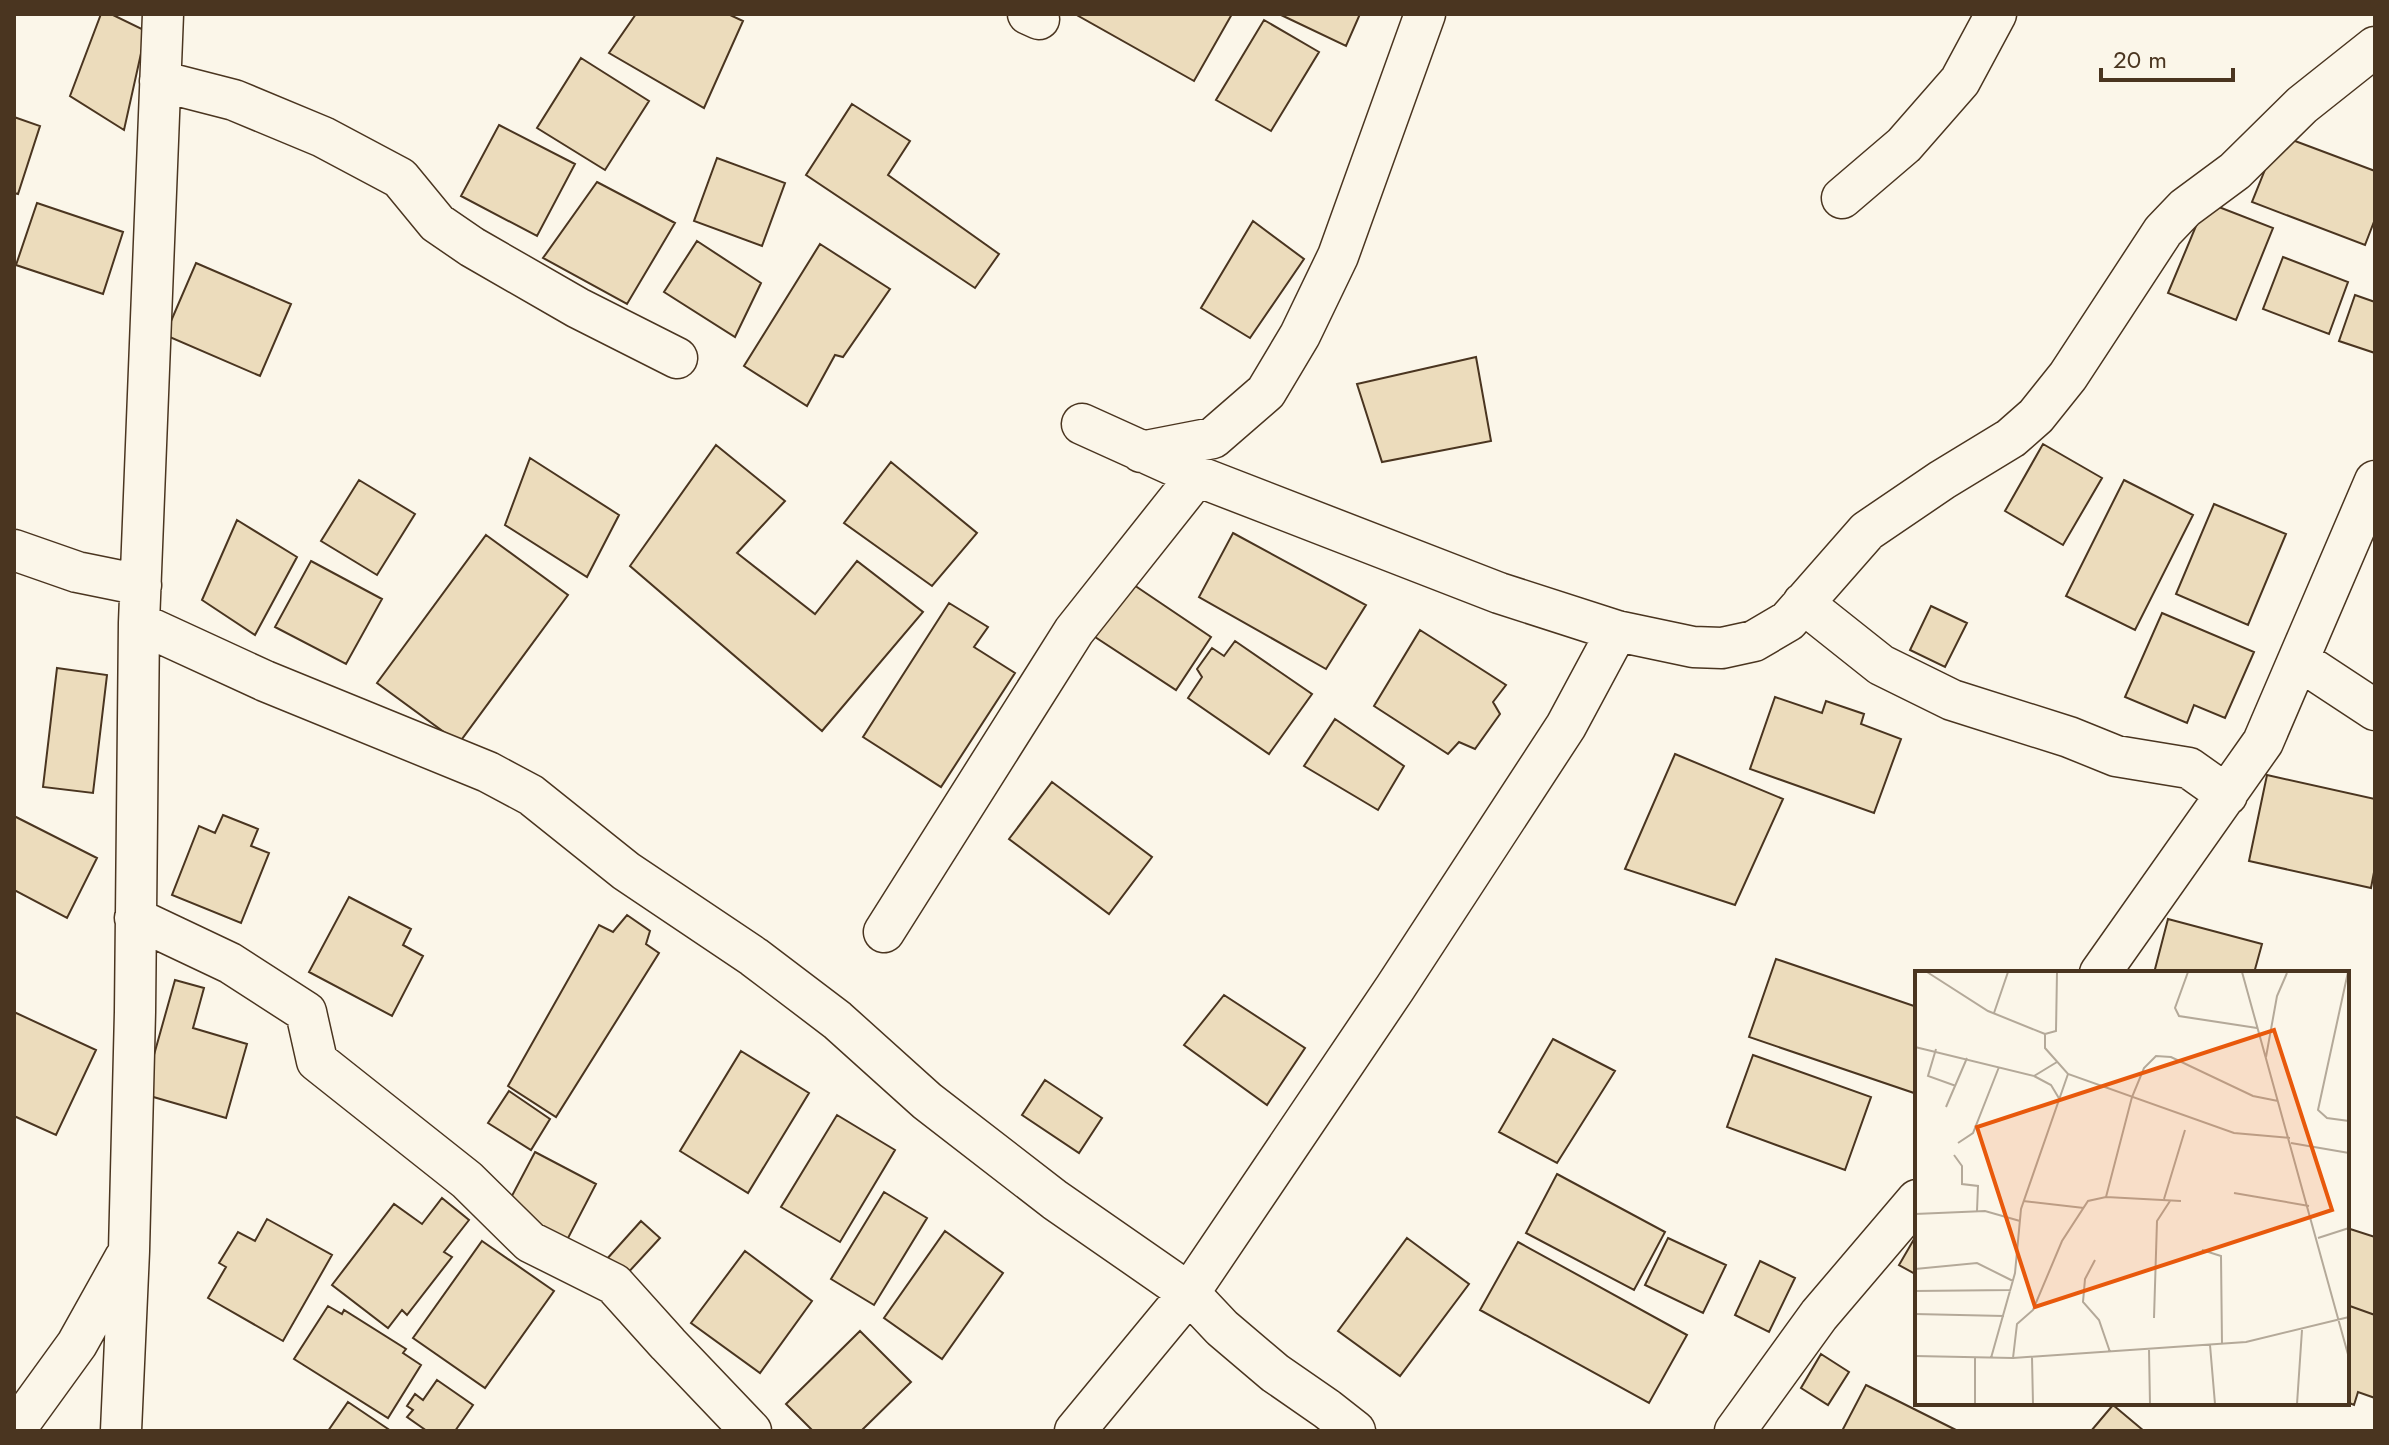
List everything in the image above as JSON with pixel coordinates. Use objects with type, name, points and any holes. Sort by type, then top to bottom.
[{"type":"street","points":[[121,1431],[129,1251],[140,604],[163,14]]},
{"type":"street","points":[[1141,452],[1213,438],[1266,392],[1300,335],[1338,256],[1425,14]]},
{"type":"street","points":[[1842,198],[1904,145],[1960,81],[1996,14]]},
{"type":"street","points":[[1082,424],[1197,476],[1499,593],[1617,631],[1693,647],[1722,648],[1754,641],[1788,621],[1867,531],[1999,446],[2036,416],[2068,376],[2163,231],[2185,208],[2235,171],[2302,105],[2375,47]]},
{"type":"street","points":[[160,81],[249,106],[323,137],[400,178],[437,223],[472,247],[578,308],[677,358]]},
{"type":"street","points":[[884,932],[1074,631],[1197,476]]},
{"type":"street","points":[[2101,971],[2263,742],[2375,481]]},
{"type":"street","points":[[14,550],[77,572],[140,604],[265,681],[488,772],[531,795],[626,871],[754,957],[837,1020],[927,1101],[1055,1200],[1189,1293],[1222,1328],[1275,1373],[1355,1431]]},
{"type":"street","points":[[1803,603],[1881,665],[1952,700],[2069,737],[2116,756],[2189,768],[2227,795]]},
{"type":"street","points":[[1075,1431],[1189,1293],[1558,739],[1617,631]]},
{"type":"street","points":[[2299,660],[2375,710]]},
{"type":"street","points":[[135,918],[230,963],[306,1012],[317,1061],[467,1180],[530,1242],[614,1284],[751,1431]]},
{"type":"street","points":[[1735,1431],[1819,1315],[1915,1202]]},
{"type":"street","points":[[14,1431],[77,1344],[129,1251]]},
{"type":"building","points":[[101,14],[111,14],[146,31],[124,130],[70,96]]},
{"type":"building","points":[[636,14],[728,14],[743,21],[704,108],[609,53]]},
{"type":"building","points":[[1075,14],[1232,14],[1194,81]]},
{"type":"building","points":[[1279,14],[1360,14],[1346,46]]},
{"type":"building","points":[[1264,20],[1319,52],[1271,131],[1216,100]]},
{"type":"building","points":[[581,58],[649,101],[605,170],[537,128]]},
{"type":"building","points":[[852,104],[910,141],[888,175],[999,254],[975,288],[806,175]]},
{"type":"building","points":[[14,117],[40,126],[18,194],[14,193]]},
{"type":"building","points":[[499,125],[575,164],[537,236],[461,196]]},
{"type":"building","points":[[2279,135],[2375,171],[2375,219],[2365,245],[2252,202]]},
{"type":"building","points":[[717,158],[785,183],[762,246],[694,221]]},
{"type":"building","points":[[597,182],[675,223],[627,304],[543,258]]},
{"type":"building","points":[[2206,202],[2273,228],[2236,320],[2168,293]]},
{"type":"building","points":[[37,203],[123,232],[103,294],[16,265]]},
{"type":"building","points":[[1253,221],[1304,259],[1250,338],[1201,308]]},
{"type":"building","points":[[697,241],[761,283],[735,337],[664,292]]},
{"type":"building","points":[[820,244],[890,289],[843,357],[835,355],[807,406],[744,366]]},
{"type":"building","points":[[2283,257],[2348,282],[2329,334],[2263,309]]},
{"type":"building","points":[[196,263],[291,304],[260,376],[165,335]]},
{"type":"building","points":[[2355,295],[2375,302],[2375,353],[2339,341]]},
{"type":"building","points":[[1476,357],[1491,441],[1382,462],[1357,384]]},
{"type":"building","points":[[2043,444],[2102,478],[2063,545],[2005,511]]},
{"type":"building","points":[[716,445],[785,501],[737,553],[815,614],[857,561],[923,612],[822,731],[630,566]]},
{"type":"building","points":[[530,458],[619,515],[587,577],[505,525]]},
{"type":"building","points":[[891,462],[977,533],[932,586],[844,523]]},
{"type":"building","points":[[359,480],[415,514],[377,575],[321,541]]},
{"type":"building","points":[[2124,480],[2193,515],[2135,630],[2066,596]]},
{"type":"building","points":[[2214,504],[2286,534],[2248,625],[2176,594]]},
{"type":"building","points":[[237,520],[297,557],[255,635],[202,600]]},
{"type":"building","points":[[1233,533],[1366,605],[1326,669],[1199,597]]},
{"type":"building","points":[[486,535],[568,595],[459,743],[377,683]]},
{"type":"building","points":[[311,561],[382,599],[346,664],[275,627]]},
{"type":"building","points":[[1128,581],[1211,637],[1176,690],[1092,635]]},
{"type":"building","points":[[949,603],[988,627],[974,647],[1015,673],[941,787],[863,737]]},
{"type":"building","points":[[1931,606],[1967,623],[1945,667],[1910,650]]},
{"type":"building","points":[[2162,613],[2254,652],[2225,718],[2194,705],[2187,723],[2125,697]]},
{"type":"building","points":[[1420,630],[1506,685],[1493,702],[1500,714],[1475,749],[1459,742],[1448,754],[1374,706]]},
{"type":"building","points":[[1235,641],[1312,694],[1269,754],[1188,698],[1202,677],[1197,669],[1212,648],[1224,656]]},
{"type":"building","points":[[57,668],[107,675],[93,793],[43,787]]},
{"type":"building","points":[[1775,697],[1822,713],[1826,701],[1864,714],[1861,724],[1901,739],[1874,813],[1750,769]]},
{"type":"building","points":[[1335,719],[1404,766],[1378,810],[1304,766]]},
{"type":"building","points":[[1675,754],[1783,799],[1735,905],[1625,869]]},
{"type":"building","points":[[2267,775],[2375,799],[2375,867],[2371,888],[2249,861]]},
{"type":"building","points":[[1052,782],[1152,857],[1109,914],[1009,839]]},
{"type":"building","points":[[223,815],[258,829],[251,846],[269,853],[241,923],[172,895],[199,826],[215,833]]},
{"type":"building","points":[[14,816],[97,858],[67,918],[14,890]]},
{"type":"building","points":[[349,897],[411,929],[403,945],[423,956],[392,1016],[309,972]]},
{"type":"building","points":[[627,915],[650,931],[646,944],[659,953],[556,1117],[508,1086],[599,925],[613,932]]},
{"type":"building","points":[[2168,919],[2262,944],[2255,971],[2155,971]]},
{"type":"building","points":[[1776,959],[1915,1006],[1915,1093],[1749,1037]]},
{"type":"building","points":[[175,980],[204,988],[193,1028],[247,1044],[226,1118],[143,1094]]},
{"type":"building","points":[[1224,995],[1305,1048],[1267,1105],[1184,1045]]},
{"type":"building","points":[[14,1012],[96,1050],[56,1135],[14,1116]]},
{"type":"building","points":[[1553,1039],[1615,1071],[1557,1163],[1499,1132]]},
{"type":"building","points":[[741,1051],[809,1093],[748,1193],[680,1151]]},
{"type":"building","points":[[1753,1055],[1871,1097],[1845,1170],[1727,1127]]},
{"type":"building","points":[[1045,1080],[1102,1118],[1079,1153],[1022,1115]]},
{"type":"building","points":[[509,1091],[550,1119],[531,1150],[488,1123]]},
{"type":"building","points":[[837,1115],[895,1150],[840,1242],[781,1207]]},
{"type":"building","points":[[535,1152],[596,1184],[566,1242],[505,1209]]},
{"type":"building","points":[[1557,1174],[1665,1232],[1634,1290],[1526,1233]]},
{"type":"building","points":[[884,1192],[927,1218],[874,1305],[831,1279]]},
{"type":"building","points":[[442,1198],[469,1220],[444,1252],[452,1257],[407,1315],[402,1310],[388,1328],[332,1285],[394,1204],[422,1224]]},
{"type":"building","points":[[267,1219],[332,1255],[283,1341],[208,1298],[226,1267],[219,1263],[238,1232],[255,1241]]},
{"type":"building","points":[[641,1221],[660,1238],[625,1276],[606,1260]]},
{"type":"building","points":[[2349,1229],[2375,1237],[2375,1315],[2349,1306]]},
{"type":"building","points":[[945,1231],[1003,1273],[942,1359],[884,1318]]},
{"type":"building","points":[[1915,1237],[1915,1274],[1899,1265]]},
{"type":"building","points":[[1407,1238],[1469,1284],[1400,1376],[1338,1331]]},
{"type":"building","points":[[1668,1238],[1726,1265],[1703,1313],[1645,1285]]},
{"type":"building","points":[[482,1241],[554,1291],[485,1388],[413,1338]]},
{"type":"building","points":[[1518,1242],[1687,1335],[1649,1403],[1480,1310]]},
{"type":"building","points":[[745,1251],[812,1301],[760,1373],[691,1323]]},
{"type":"building","points":[[1760,1261],[1795,1278],[1769,1332],[1735,1315]]},
{"type":"building","points":[[328,1306],[342,1314],[344,1310],[406,1349],[403,1353],[421,1365],[388,1418],[294,1359]]},
{"type":"building","points":[[2349,1306],[2375,1315],[2375,1398],[2358,1392],[2354,1405],[2349,1403]]},
{"type":"building","points":[[860,1331],[911,1382],[861,1431],[813,1431],[786,1404]]},
{"type":"building","points":[[1821,1354],[1849,1372],[1828,1405],[1801,1388]]},
{"type":"building","points":[[437,1380],[473,1405],[455,1431],[427,1431],[407,1417],[413,1410],[407,1406],[415,1394],[423,1400]]},
{"type":"building","points":[[1866,1385],[1958,1431],[1842,1431]]},
{"type":"building","points":[[348,1402],[391,1431],[328,1431]]},
{"type":"building","points":[[2113,1405],[2144,1431],[2091,1431]]}]
